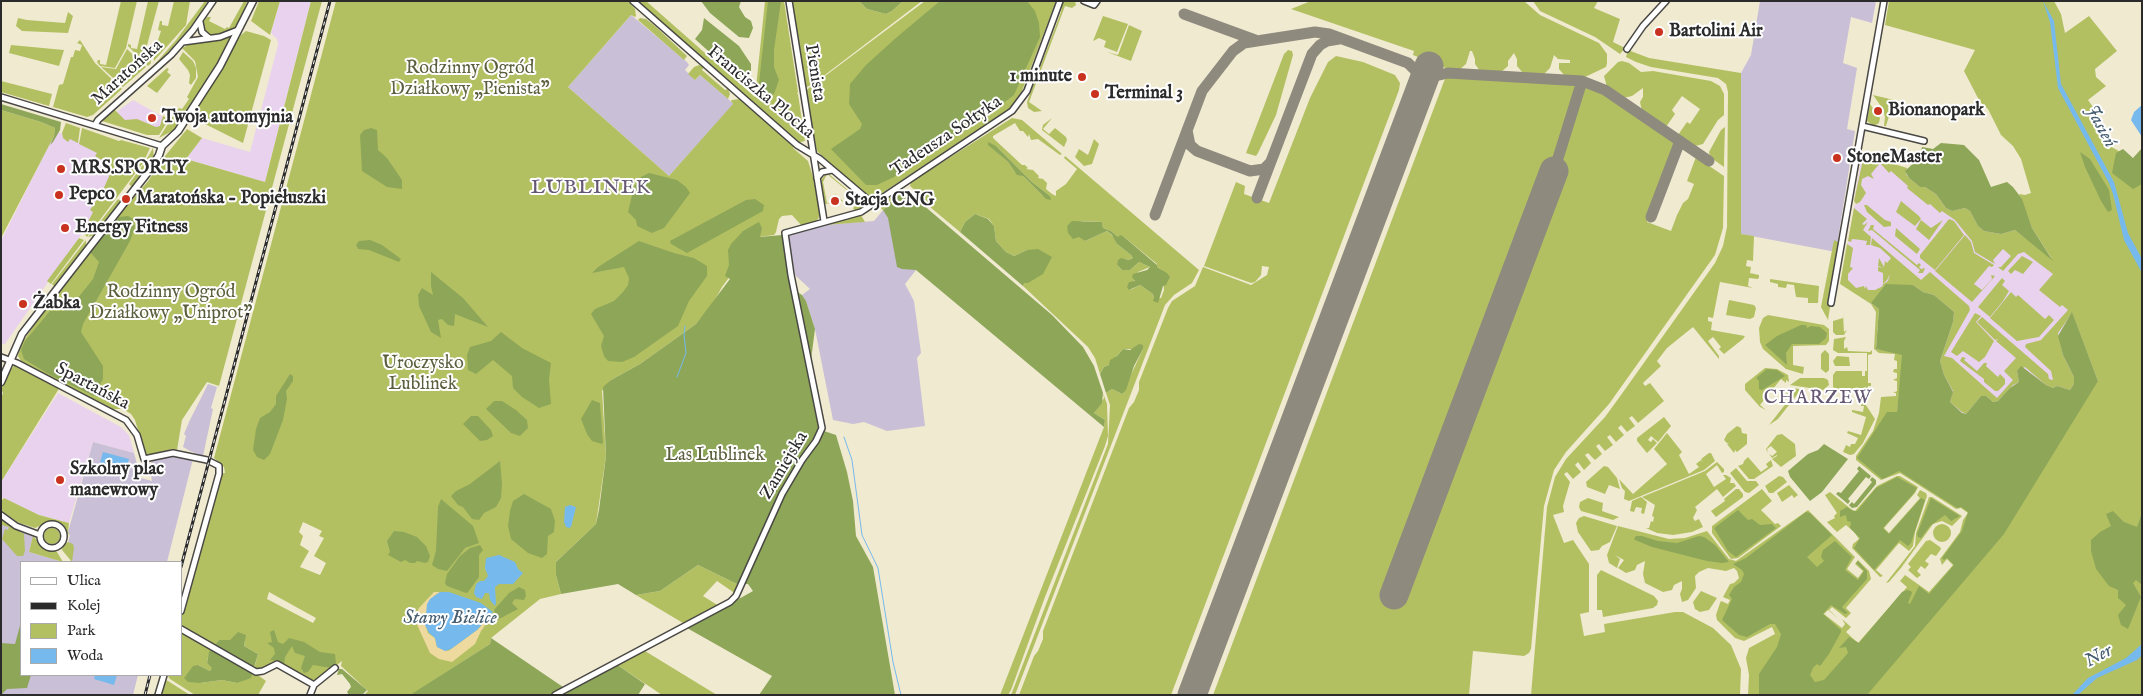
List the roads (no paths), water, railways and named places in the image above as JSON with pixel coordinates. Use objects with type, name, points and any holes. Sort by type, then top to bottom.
[{"type":"main road","points":[[1,382],[14,362],[22,334],[152,167],[162,146],[178,131],[220,66],[253,1]]},
{"type":"street","name":"Maratońska","points":[[95,126],[98,120],[156,71],[200,22],[213,1]]},
{"type":"street","name":"Franciszka Plocka","points":[[633,1],[796,145],[812,154],[833,170],[872,203]]},
{"type":"street","name":"Pienista","points":[[788,1],[824,222]]},
{"type":"street","points":[[1084,1],[1096,3]]},
{"type":"street","points":[[1626,49],[1638,31],[1666,1]]},
{"type":"street","points":[[1831,303],[1884,1]]},
{"type":"street","name":"Tadeusza Sołtyka","points":[[872,203],[1005,117],[1017,106],[1027,91],[1060,2]]},
{"type":"street","points":[[200,22],[202,32],[209,38]]},
{"type":"street","name":"Maratońska","points":[[183,42],[224,36],[240,29]]},
{"type":"street","points":[[1,97],[162,146]]},
{"type":"street","points":[[1862,126],[1924,141]]},
{"type":"street","points":[[816,179],[822,172],[833,170]]},
{"type":"street","name":"Zamiejska","points":[[555,695],[730,602],[736,596],[782,494],[820,434],[821,416],[784,235],[786,232],[858,214],[872,203]]},
{"type":"street","points":[[1,357],[14,362]]},
{"type":"street","name":"Spartańska","points":[[14,362],[126,420],[136,431],[144,459],[172,452],[207,460],[219,466],[219,472],[182,607]]},
{"type":"street","points":[[1,515],[16,526],[40,535],[44,545],[51,548],[59,545],[63,538],[60,528],[54,524],[43,527],[40,535]]},
{"type":"street","points":[[182,630],[256,672],[263,671],[277,664],[314,685]]},
{"type":"street","points":[[310,695],[314,685],[334,668]]},
{"type":"street","points":[[158,695],[164,676]]},
{"type":"water","points":[[2043,1],[2054,21],[2061,84],[2114,182],[2128,233],[2142,259],[2142,273],[2124,240],[2109,183],[2058,88],[2050,22]]},
{"type":"water","points":[[2142,105],[2142,137],[2131,120],[2134,112]]},
{"type":"water","points":[[103,452],[129,459],[125,473],[99,466]]},
{"type":"water","points":[[570,505],[576,507],[571,527],[569,528],[566,527],[564,522],[565,507]]},
{"type":"water","name":"Stawy Bielice","points":[[499,555],[515,562],[518,569],[523,573],[513,584],[499,584],[495,587],[495,606],[490,600],[489,593],[485,593],[482,599],[476,597],[474,593],[476,584],[484,581],[488,576],[485,568],[486,558]]},
{"type":"water","name":"Stawy Bielice","points":[[440,592],[449,592],[481,603],[493,612],[477,630],[451,649],[445,651],[437,647],[435,638],[429,633],[425,625],[427,604],[430,599]]},
{"type":"water","points":[[2142,644],[2142,655],[2137,660],[2097,678],[2078,695],[2072,695],[2088,678],[2126,658]]},
{"type":"water","points":[[95,676],[117,676],[114,685],[94,679]]},
{"type":"waterway","points":[[677,377],[686,353],[685,326]]},
{"type":"waterway","points":[[844,437],[852,460],[862,535],[878,568],[893,662],[901,695]]},
{"type":"railway","points":[[182,563],[330,1]]},
{"type":"railway","points":[[145,695],[150,676]]},
{"type":"place","name":"Bartolini Air","points":[[1659,32]]},
{"type":"place","name":"1 minute","points":[[1082,77]]},
{"type":"place","name":"Terminal 3","points":[[1095,94]]},
{"type":"place","name":"Bionanopark","points":[[1878,111]]},
{"type":"place","name":"Twoja automyjnia","points":[[152,118]]},
{"type":"place","name":"StoneMaster","points":[[1837,158]]},
{"type":"place","name":"MRS.SPORTY","points":[[61,169]]},
{"type":"place","name":"Pepco","points":[[59,195]]},
{"type":"place","name":"Maratońska - Popiełuszki","points":[[126,199]]},
{"type":"place","name":"Stacja CNG","points":[[835,201]]},
{"type":"place","name":"Energy Fitness","points":[[65,228]]},
{"type":"place","name":"Żabka","points":[[23,304]]},
{"type":"place","name":"Szkolny plac manewrowy","points":[[60,480]]},
{"type":"district","name":"LUBLINEK","points":[[591,189]]},
{"type":"district","name":"CHARZEW","points":[[1818,399]]},
{"type":"park label","name":"Rodzinny Ogród Działkowy „Pienista”","points":[[470,79]]},
{"type":"park label","name":"Rodzinny Ogród Działkowy „Uniprot”","points":[[171,303]]},
{"type":"park label","name":"Uroczysko Lublinek","points":[[423,374]]},
{"type":"park label","name":"Las Lublinek","points":[[715,456]]},
{"type":"water label","name":"Jasień","points":[[2100,127]]},
{"type":"water label","name":"Ner","points":[[2099,657]]}]
